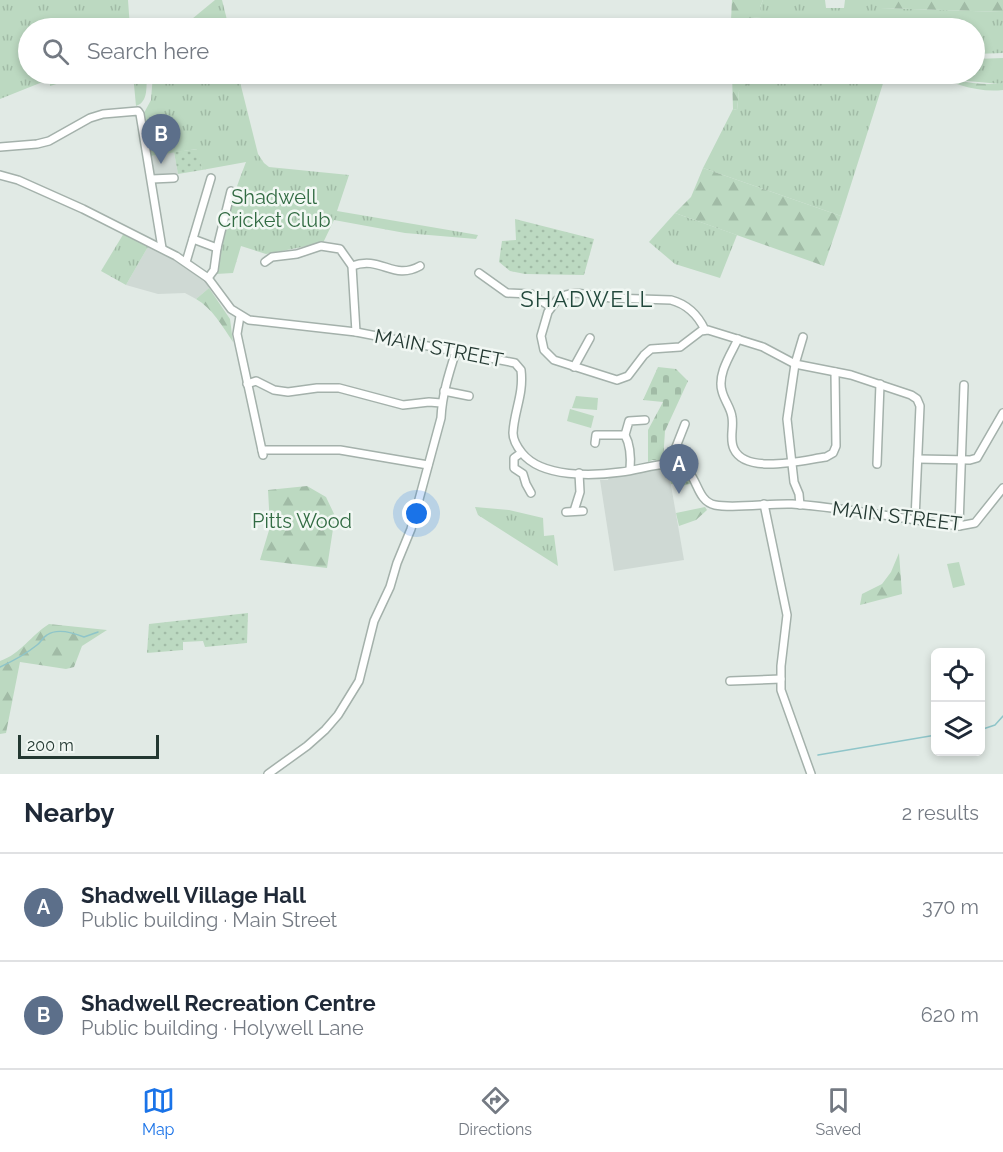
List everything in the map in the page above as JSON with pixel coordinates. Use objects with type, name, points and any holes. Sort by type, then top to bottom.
[{"type":"street","points":[[0,147],[49,141],[90,118],[137,111],[141,114],[162,248]]},
{"type":"street","points":[[0,175],[18,180],[83,209],[162,248],[208,278],[224,301],[240,316],[237,334],[262,452],[340,450],[428,465]]},
{"type":"street","points":[[152,179],[174,178]]},
{"type":"street","points":[[186,262],[211,178]]},
{"type":"street","points":[[208,278],[214,270],[231,191]]},
{"type":"street","points":[[193,239],[217,248]]},
{"type":"street","points":[[265,262],[272,257],[297,254],[321,246],[340,249],[352,266],[356,332]]},
{"type":"street","points":[[352,266],[361,263],[375,263],[386,268],[410,272],[420,266]]},
{"type":"street","points":[[479,273],[507,293],[531,294],[551,307]]},
{"type":"street","points":[[705,330],[680,346],[651,349],[632,372],[622,379],[611,379],[554,360],[544,350],[541,336],[551,307],[557,300],[576,293],[611,298],[671,300],[688,307],[705,330],[768,349],[795,364],[880,384],[911,395],[919,403],[915,520]]},
{"type":"street","name":"MAIN STREET","points":[[240,316],[261,322],[356,332],[509,360],[520,367],[522,374],[521,395],[513,435],[521,453]]},
{"type":"street","points":[[800,505],[800,494],[794,482],[787,419],[795,364],[803,337]]},
{"type":"street","points":[[574,367],[590,338]]},
{"type":"street","points":[[738,339],[721,379],[722,390],[732,416],[732,447],[739,457],[754,463],[771,464],[826,457],[835,450],[835,372]]},
{"type":"street","points":[[268,774],[307,746],[324,730],[338,715],[359,681],[370,633],[411,529],[441,418],[441,403],[456,351]]},
{"type":"street","points":[[247,384],[256,381],[274,390],[288,393],[317,388],[339,388],[403,405],[441,403]]},
{"type":"street","points":[[877,464],[880,384]]},
{"type":"street","points":[[959,526],[964,386]]},
{"type":"street","points":[[444,392],[469,396]]},
{"type":"street","points":[[918,459],[961,460],[980,456],[1003,413]]},
{"type":"street","points":[[630,470],[631,455],[625,435],[629,421],[645,420]]},
{"type":"street","points":[[533,493],[526,484],[524,474],[514,468],[514,458],[521,453],[538,466],[579,473],[630,470],[672,464],[672,457],[685,424]]},
{"type":"street","points":[[595,443],[596,435],[625,435]]},
{"type":"street","name":"MAIN STREET","points":[[672,464],[687,469],[707,501],[714,505],[800,505],[959,526],[975,523],[1003,488]]},
{"type":"street","points":[[579,473],[580,492],[570,512],[583,511]]},
{"type":"street","points":[[764,504],[787,615],[780,679],[783,698],[811,774]]},
{"type":"street","points":[[730,682],[780,679]]},
{"type":"shaded area","points":[[174,152],[178,174],[155,177],[151,156]]},
{"type":"shaded area","points":[[149,245],[204,279],[209,288],[196,299],[185,293],[158,294],[126,285]]},
{"type":"shaded area","points":[[668,468],[684,560],[614,571],[600,480],[608,480],[610,475]]},
{"type":"green space","points":[[0,0],[128,0],[129,18],[18,18],[18,84],[38,84],[0,99]]},
{"type":"green space","points":[[215,0],[222,0],[226,18],[193,18]]},
{"type":"green space","points":[[732,0],[763,0],[760,7],[762,17],[731,18]]},
{"type":"green space","points":[[763,0],[825,0],[826,8],[844,8],[845,0],[881,0],[881,8],[1003,12],[1003,53],[985,54],[985,18],[751,18],[761,17],[760,7]]},
{"type":"green space","points":[[881,0],[1003,0],[1003,12],[881,8]]},
{"type":"green space","points":[[1003,58],[1003,83],[985,83],[985,59]]},
{"type":"green space","points":[[1003,83],[1003,90],[974,89],[956,84]]},
{"type":"green space","points":[[134,84],[147,84],[143,101],[136,106]]},
{"type":"green space","name":"Shadwell Cricket Club","points":[[152,84],[240,84],[258,154],[264,163],[269,167],[349,175],[337,211],[478,235],[476,239],[405,233],[334,220],[323,243],[266,254],[241,246],[233,273],[216,274],[231,202],[246,162],[202,170],[197,149],[151,156],[144,113],[151,100]]},
{"type":"green space","points":[[732,84],[748,84],[746,88],[739,91],[737,110],[733,109]]},
{"type":"green space","points":[[746,84],[883,84],[841,216],[703,168],[733,109],[737,110],[739,91]]},
{"type":"green space","points":[[198,149],[202,170],[178,174],[174,152]]},
{"type":"green space","points":[[703,168],[841,216],[824,266],[675,213],[691,197]]},
{"type":"green space","points":[[675,213],[737,235],[720,278],[675,264],[649,242]]},
{"type":"green space","points":[[515,219],[594,239],[584,275],[525,274],[510,271],[499,262],[502,241],[516,240]]},
{"type":"green space","points":[[124,233],[149,245],[126,285],[101,271]]},
{"type":"green space","points":[[209,288],[230,319],[233,342],[212,313],[196,299]]},
{"type":"green space","points":[[658,367],[676,369],[688,381],[665,431],[663,461],[648,462],[648,430],[663,402],[643,400]]},
{"type":"green space","points":[[576,396],[598,398],[597,410],[572,408]]},
{"type":"green space","points":[[570,409],[594,416],[591,428],[567,421]]},
{"type":"green space","points":[[668,468],[683,472],[693,483],[682,486],[681,483],[671,484]]},
{"type":"green space","name":"Pitts Wood","points":[[307,486],[326,497],[335,516],[327,568],[260,560],[270,527],[268,490]]},
{"type":"green space","points":[[475,507],[509,510],[543,518],[544,536],[554,535],[558,566],[478,515]]},
{"type":"green space","points":[[705,507],[707,510],[696,520],[679,526],[676,513]]},
{"type":"green space","points":[[899,553],[902,594],[860,605],[862,594],[882,584],[891,572]]},
{"type":"green space","points":[[959,562],[965,585],[953,588],[947,564]]},
{"type":"green space","points":[[248,613],[247,643],[205,647],[203,641],[183,642],[183,650],[147,653],[149,624]]},
{"type":"green space","points":[[49,624],[107,630],[82,646],[74,667],[66,669],[20,662],[6,733],[0,734],[0,661],[14,654]]},
{"type":"waterway","points":[[0,667],[15,660],[51,633],[66,632],[84,637],[98,632]]},
{"type":"waterway","points":[[985,728],[995,725],[1003,716]]},
{"type":"waterway","points":[[818,755],[931,736]]},
{"type":"place","name":"Shadwell Recreation Centre","points":[[161,164]]},
{"type":"place","name":"Shadwell Village Hall","points":[[679,494]]},
{"type":"district","name":"SHADWELL","points":[[587,299]]}]
